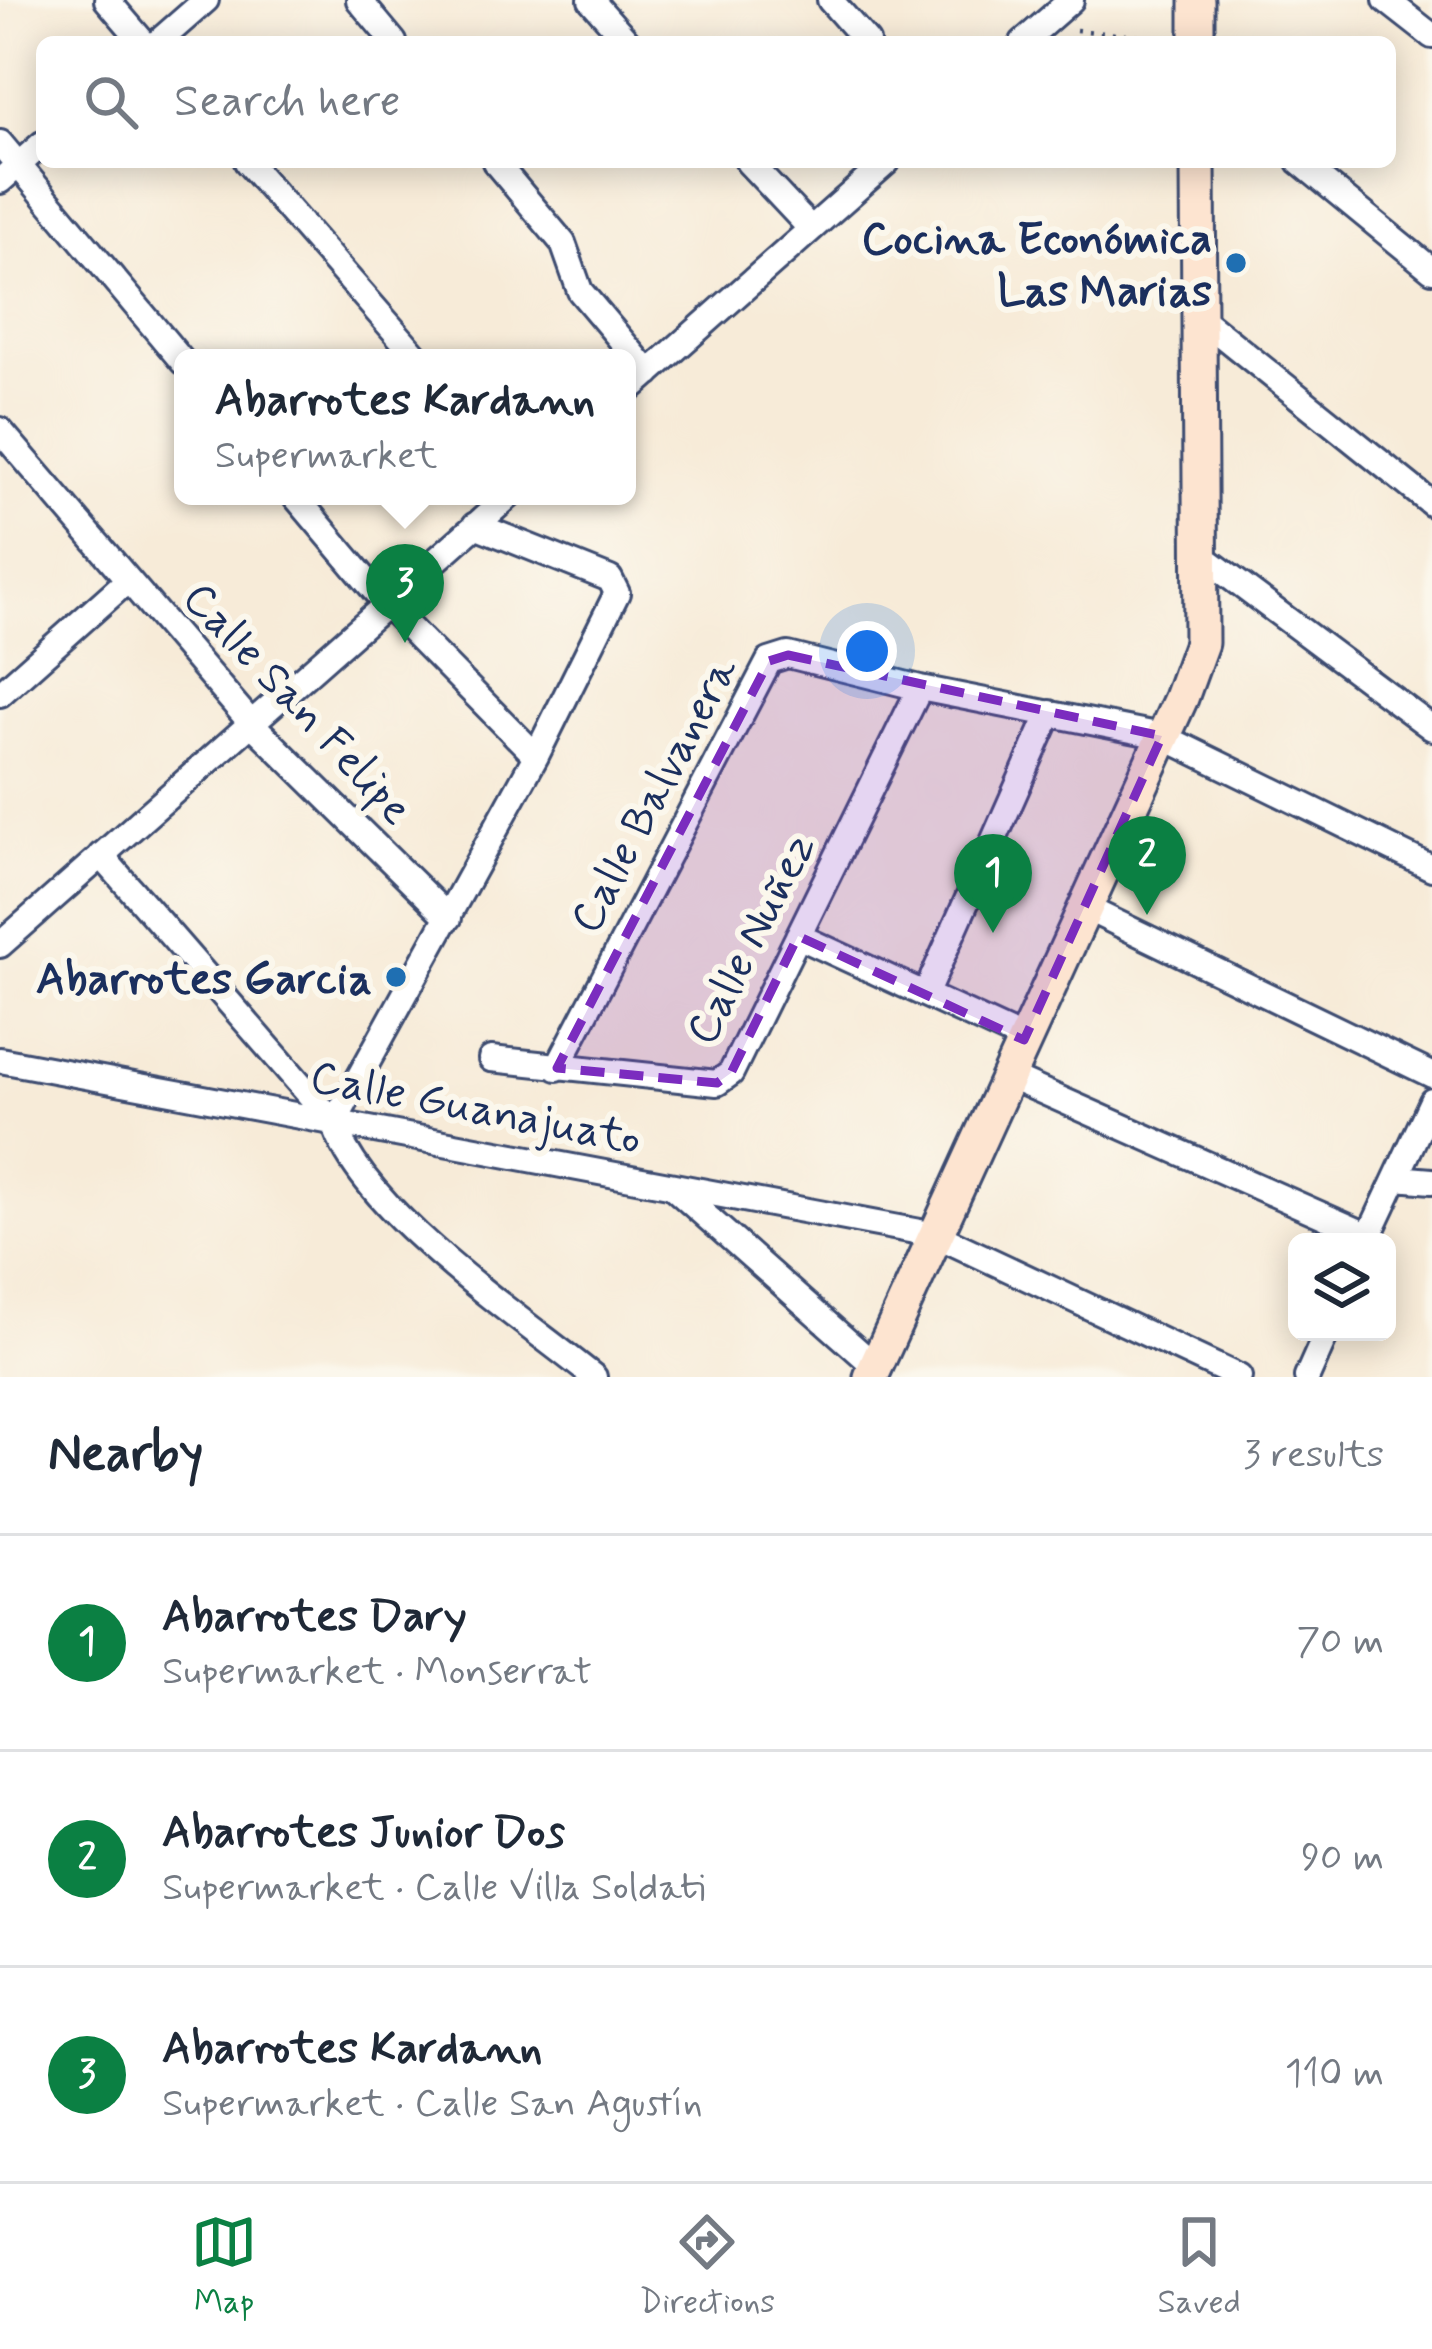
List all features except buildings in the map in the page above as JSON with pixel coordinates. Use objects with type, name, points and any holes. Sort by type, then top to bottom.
[{"type":"street","points":[[106,0],[138,36]]},
{"type":"street","points":[[165,36],[206,0]]},
{"type":"street","points":[[359,0],[389,36]]},
{"type":"street","points":[[591,0],[623,36]]},
{"type":"street","points":[[830,0],[862,36]]},
{"type":"street","points":[[1186,36],[1197,0]]},
{"type":"street","points":[[1386,0],[1432,36]]},
{"type":"street","points":[[1032,34],[1064,2]]},
{"type":"street","points":[[0,143],[9,173],[174,352]]},
{"type":"street","points":[[9,173],[36,149]]},
{"type":"street","points":[[253,168],[410,349]]},
{"type":"street","points":[[500,168],[563,242],[580,291],[629,349]]},
{"type":"street","points":[[754,168],[811,229]]},
{"type":"street","points":[[636,384],[880,168]]},
{"type":"street","points":[[672,1186],[874,1372],[1201,643],[1198,168]]},
{"type":"street","points":[[1307,168],[1432,270]]},
{"type":"street","points":[[1198,316],[1432,504]]},
{"type":"street","points":[[636,358],[649,373]]},
{"type":"street","name":"Calle San Felipe","points":[[0,430],[251,723],[449,917]]},
{"type":"street","points":[[303,505],[386,604],[536,756]]},
{"type":"street","points":[[0,944],[498,505]]},
{"type":"street","points":[[334,1123],[536,756],[617,593],[610,579],[475,525]]},
{"type":"street","points":[[1198,553],[1432,728]]},
{"type":"street","points":[[0,694],[128,580]]},
{"type":"street","name":"Calle Balvanera","points":[[557,1068],[770,661],[788,655],[920,688],[1162,736],[1432,868]]},
{"type":"street","name":"Calle Nuñez","points":[[491,1059],[717,1083],[731,1073],[920,688]]},
{"type":"street","points":[[926,994],[1050,712]]},
{"type":"street","points":[[101,856],[334,1123],[342,1151],[405,1223],[594,1377]]},
{"type":"street","points":[[1084,907],[1432,1075]]},
{"type":"street","points":[[798,936],[1024,1040]]},
{"type":"street","name":"Calle Guanajuato","points":[[0,1060],[936,1235],[1239,1377]]},
{"type":"street","points":[[1008,1076],[1354,1233]]},
{"type":"street","points":[[1370,1233],[1432,1102]]},
{"type":"street","points":[[1396,1178],[1432,1181]]},
{"type":"street","points":[[1307,1377],[1323,1341]]},
{"type":"path","points":[[1032,34],[1075,36]]},
{"type":"highlighted area","points":[[788,655],[1162,736],[1024,1040],[798,936],[731,1073],[717,1083],[557,1068],[769,661]]},
{"type":"place","name":"Cocina Económica Las Marias","points":[[1236,263]]},
{"type":"place","name":"Abarrotes Kardann","points":[[405,643]]},
{"type":"place","name":"Abarrotes Junior Dos","points":[[1147,915]]},
{"type":"place","name":"Abarrotes Dary","points":[[993,933]]},
{"type":"place","name":"Abarrotes Garcia","points":[[396,977]]}]
